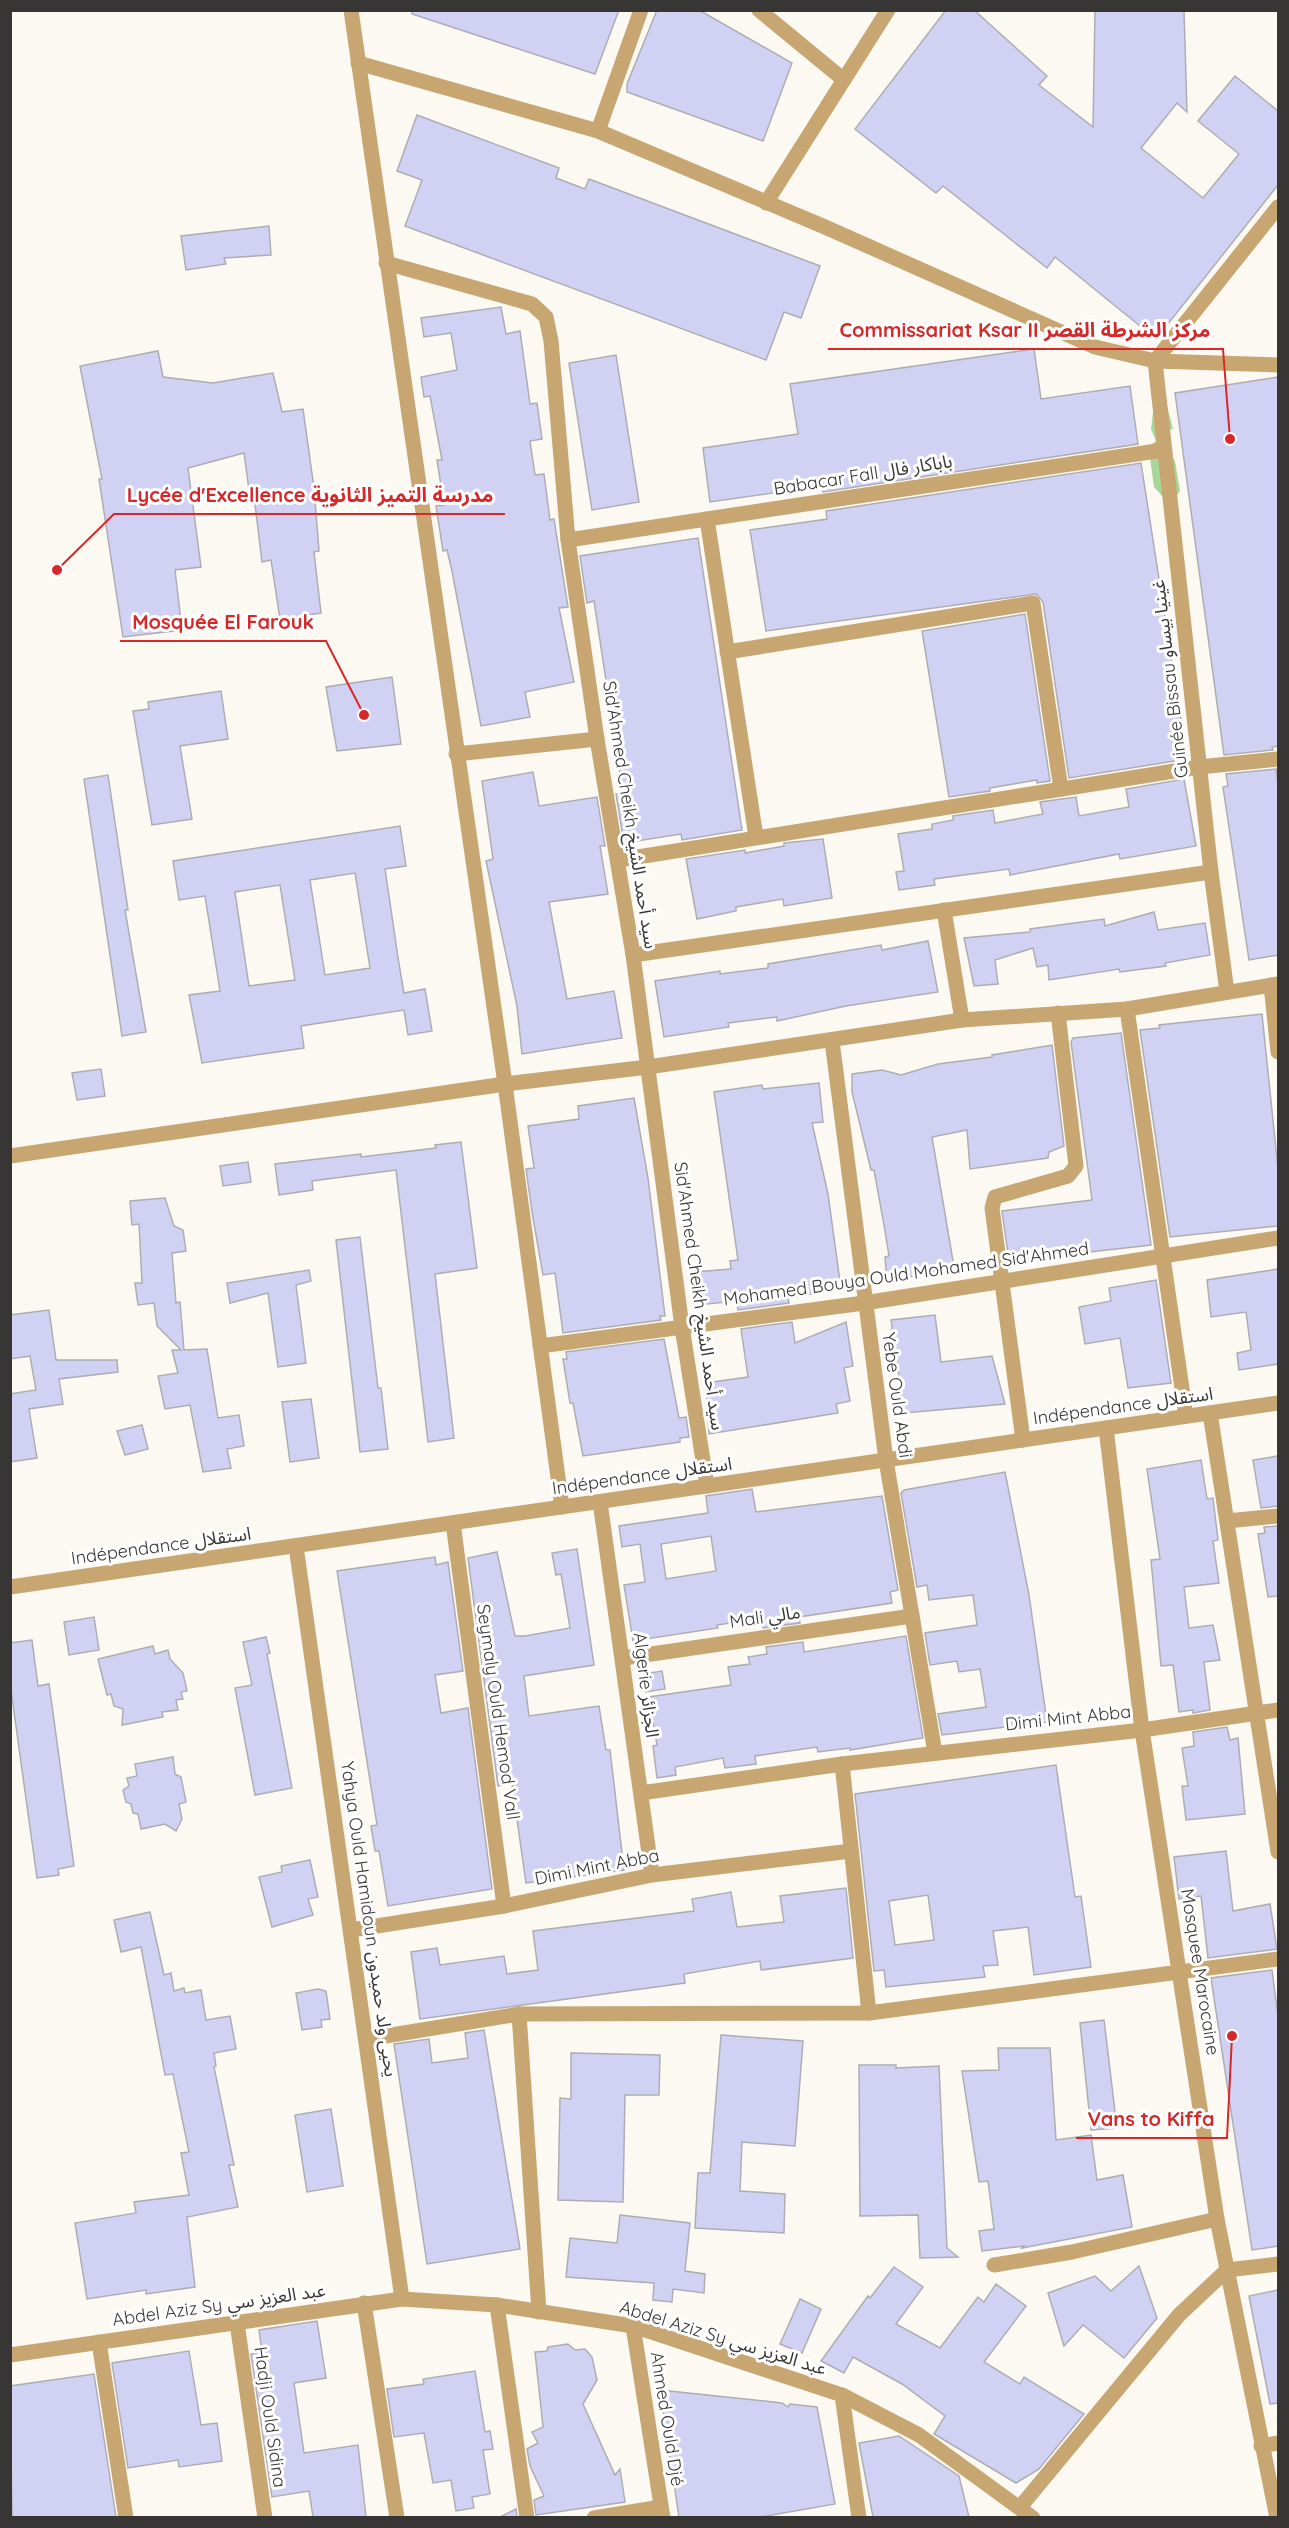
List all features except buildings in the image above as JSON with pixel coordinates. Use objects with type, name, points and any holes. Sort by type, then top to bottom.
[{"type":"street","points":[[351,10],[505,1084],[562,1507]]},
{"type":"street","points":[[598,131],[641,10]]},
{"type":"street","points":[[759,10],[844,80]]},
{"type":"street","points":[[766,203],[888,10]]},
{"type":"street","points":[[358,63],[598,131],[825,227],[1058,333],[1095,347],[1155,361],[1278,365]]},
{"type":"street","points":[[1155,361],[1278,207]]},
{"type":"street","name":"Sid'Ahmed Cheikh سيد أحمد الشيخ","points":[[386,263],[532,304],[546,317],[568,540],[597,740],[619,860],[633,955],[682,1327],[707,1486]]},
{"type":"street","name":"Guinée Bissau غينيا بيساو","points":[[1155,361],[1199,767],[1227,992]]},
{"type":"street","name":"Babacar Fall باباكار فال","points":[[568,540],[1163,450]]},
{"type":"street","points":[[707,519],[756,837]]},
{"type":"street","points":[[727,652],[1033,603],[1061,789]]},
{"type":"street","points":[[456,754],[597,740]]},
{"type":"street","points":[[619,860],[1199,767],[1278,759]]},
{"type":"street","points":[[633,955],[1211,872]]},
{"type":"street","points":[[944,910],[962,1020]]},
{"type":"street","points":[[10,1156],[505,1084],[832,1041],[962,1020],[1127,1009],[1275,984],[1278,1052]]},
{"type":"street","points":[[1127,1009],[1186,1416]]},
{"type":"street","points":[[1023,1440],[992,1208],[995,1197],[1068,1176],[1076,1166],[1058,1014]]},
{"type":"street","name":"Yebe Ould Abdi","points":[[832,1041],[886,1460],[935,1753]]},
{"type":"street","name":"Mohamed Bouya Ould Mohamed Sid'Ahmed","points":[[540,1346],[864,1303],[1278,1238]]},
{"type":"street","name":"Indépendance استقلال","points":[[10,1587],[1278,1403]]},
{"type":"street","points":[[1210,1413],[1278,1852]]},
{"type":"street","name":"Mosquee Marocaine","points":[[1106,1428],[1142,1730],[1217,2219],[1277,2517]]},
{"type":"street","name":"Algerie الجزائر","points":[[600,1502],[624,1658],[652,1875]]},
{"type":"street","points":[[1227,1521],[1278,1516]]},
{"type":"street","name":"Seymaly Ould Hemod Vall","points":[[453,1523],[504,1906]]},
{"type":"street","name":"Yahya Ould Hamidoun يحيى ولد حميدون","points":[[296,1546],[402,2299]]},
{"type":"street","name":"Mali مالي","points":[[624,1658],[912,1616]]},
{"type":"street","name":"Dimi Mint Abba","points":[[641,1792],[842,1764],[1142,1730],[1278,1710]]},
{"type":"street","points":[[842,1764],[868,2013]]},
{"type":"street","name":"Dimi Mint Abba","points":[[351,1930],[504,1906],[652,1875],[851,1851]]},
{"type":"street","points":[[366,2039],[519,2014],[868,2013],[1278,1959]]},
{"type":"street","points":[[519,2014],[538,2312]]},
{"type":"street","points":[[994,2265],[1072,2252],[1217,2219]]},
{"type":"street","points":[[1021,2506],[1179,2315],[1227,2270],[1278,2264]]},
{"type":"street","name":"Abdel Aziz Sy عبد العزيز سي","points":[[10,2355],[402,2299],[496,2305],[633,2326],[842,2395],[919,2435],[1021,2506],[1033,2517]]},
{"type":"street","points":[[364,2303],[397,2517]]},
{"type":"street","points":[[496,2305],[527,2517]]},
{"type":"street","name":"Hadji Ould Sidina","points":[[237,2323],[265,2517]]},
{"type":"street","name":"Ahmed Ould Djé","points":[[633,2326],[662,2512]]},
{"type":"street","points":[[99,2342],[126,2517]]},
{"type":"street","points":[[842,2395],[859,2517]]},
{"type":"street","points":[[1262,2446],[1278,2443]]},
{"type":"street","points":[[594,2517],[662,2512]]},
{"type":"green space","points":[[1155,395],[1165,398],[1173,429],[1163,432],[1165,447],[1175,461],[1180,491],[1170,505],[1154,487],[1150,458],[1141,452],[1156,441],[1151,429]]},
{"type":"place","name":"Commissariat Ksar II مركز الشرطة القصر","points":[[1230,439]]},
{"type":"place","name":"Lycée d'Excellence مدرسة التميز الثانوية","points":[[57,570]]},
{"type":"place","name":"Mosquée El Farouk","points":[[364,715]]},
{"type":"place","name":"Vans to Kiffa","points":[[1232,2036]]}]
